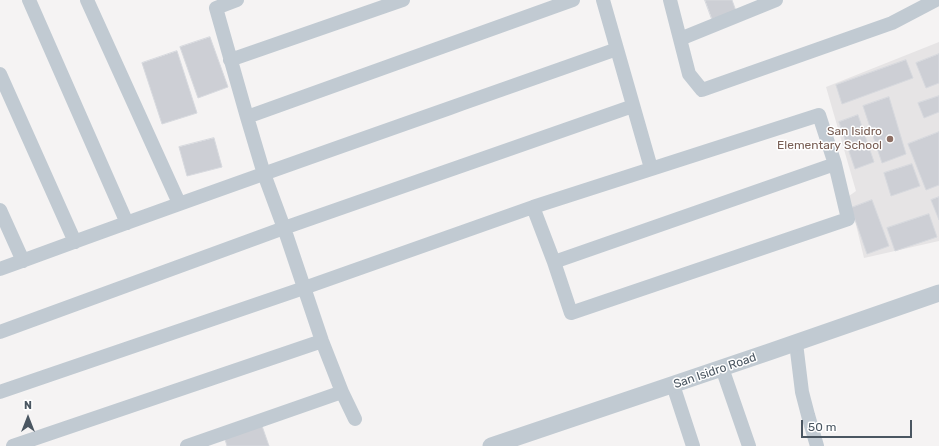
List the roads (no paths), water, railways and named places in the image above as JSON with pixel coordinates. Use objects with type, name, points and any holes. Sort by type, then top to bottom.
[{"type":"street","points":[[29,0],[127,223]]},
{"type":"street","points":[[88,0],[179,203]]},
{"type":"street","points":[[237,0],[216,8],[246,117],[264,174],[322,341],[342,392],[355,419]]},
{"type":"street","points":[[230,60],[403,0]]},
{"type":"street","points":[[246,117],[573,0]]},
{"type":"street","points":[[603,0],[651,168]]},
{"type":"street","points":[[670,0],[689,74],[702,90],[892,23],[936,0]]},
{"type":"street","points":[[680,39],[776,0]]},
{"type":"street","points":[[0,270],[179,203],[617,49]]},
{"type":"street","points":[[0,74],[74,242]]},
{"type":"street","points":[[0,332],[284,228],[633,106]]},
{"type":"street","points":[[0,392],[304,288],[533,207],[819,115],[835,164],[848,219],[571,313],[554,262],[533,207]]},
{"type":"street","points":[[554,262],[835,164]]},
{"type":"street","points":[[0,210],[23,261]]},
{"type":"street","name":"San Isidro Road","points":[[491,446],[939,293]]},
{"type":"street","points":[[13,446],[322,341]]},
{"type":"street","points":[[796,343],[802,392],[817,446]]},
{"type":"street","points":[[722,368],[749,446]]},
{"type":"street","points":[[673,385],[693,446]]},
{"type":"street","points":[[187,446],[342,392]]},
{"type":"place","name":"San Isidro Elementary School","points":[[890,139]]}]
